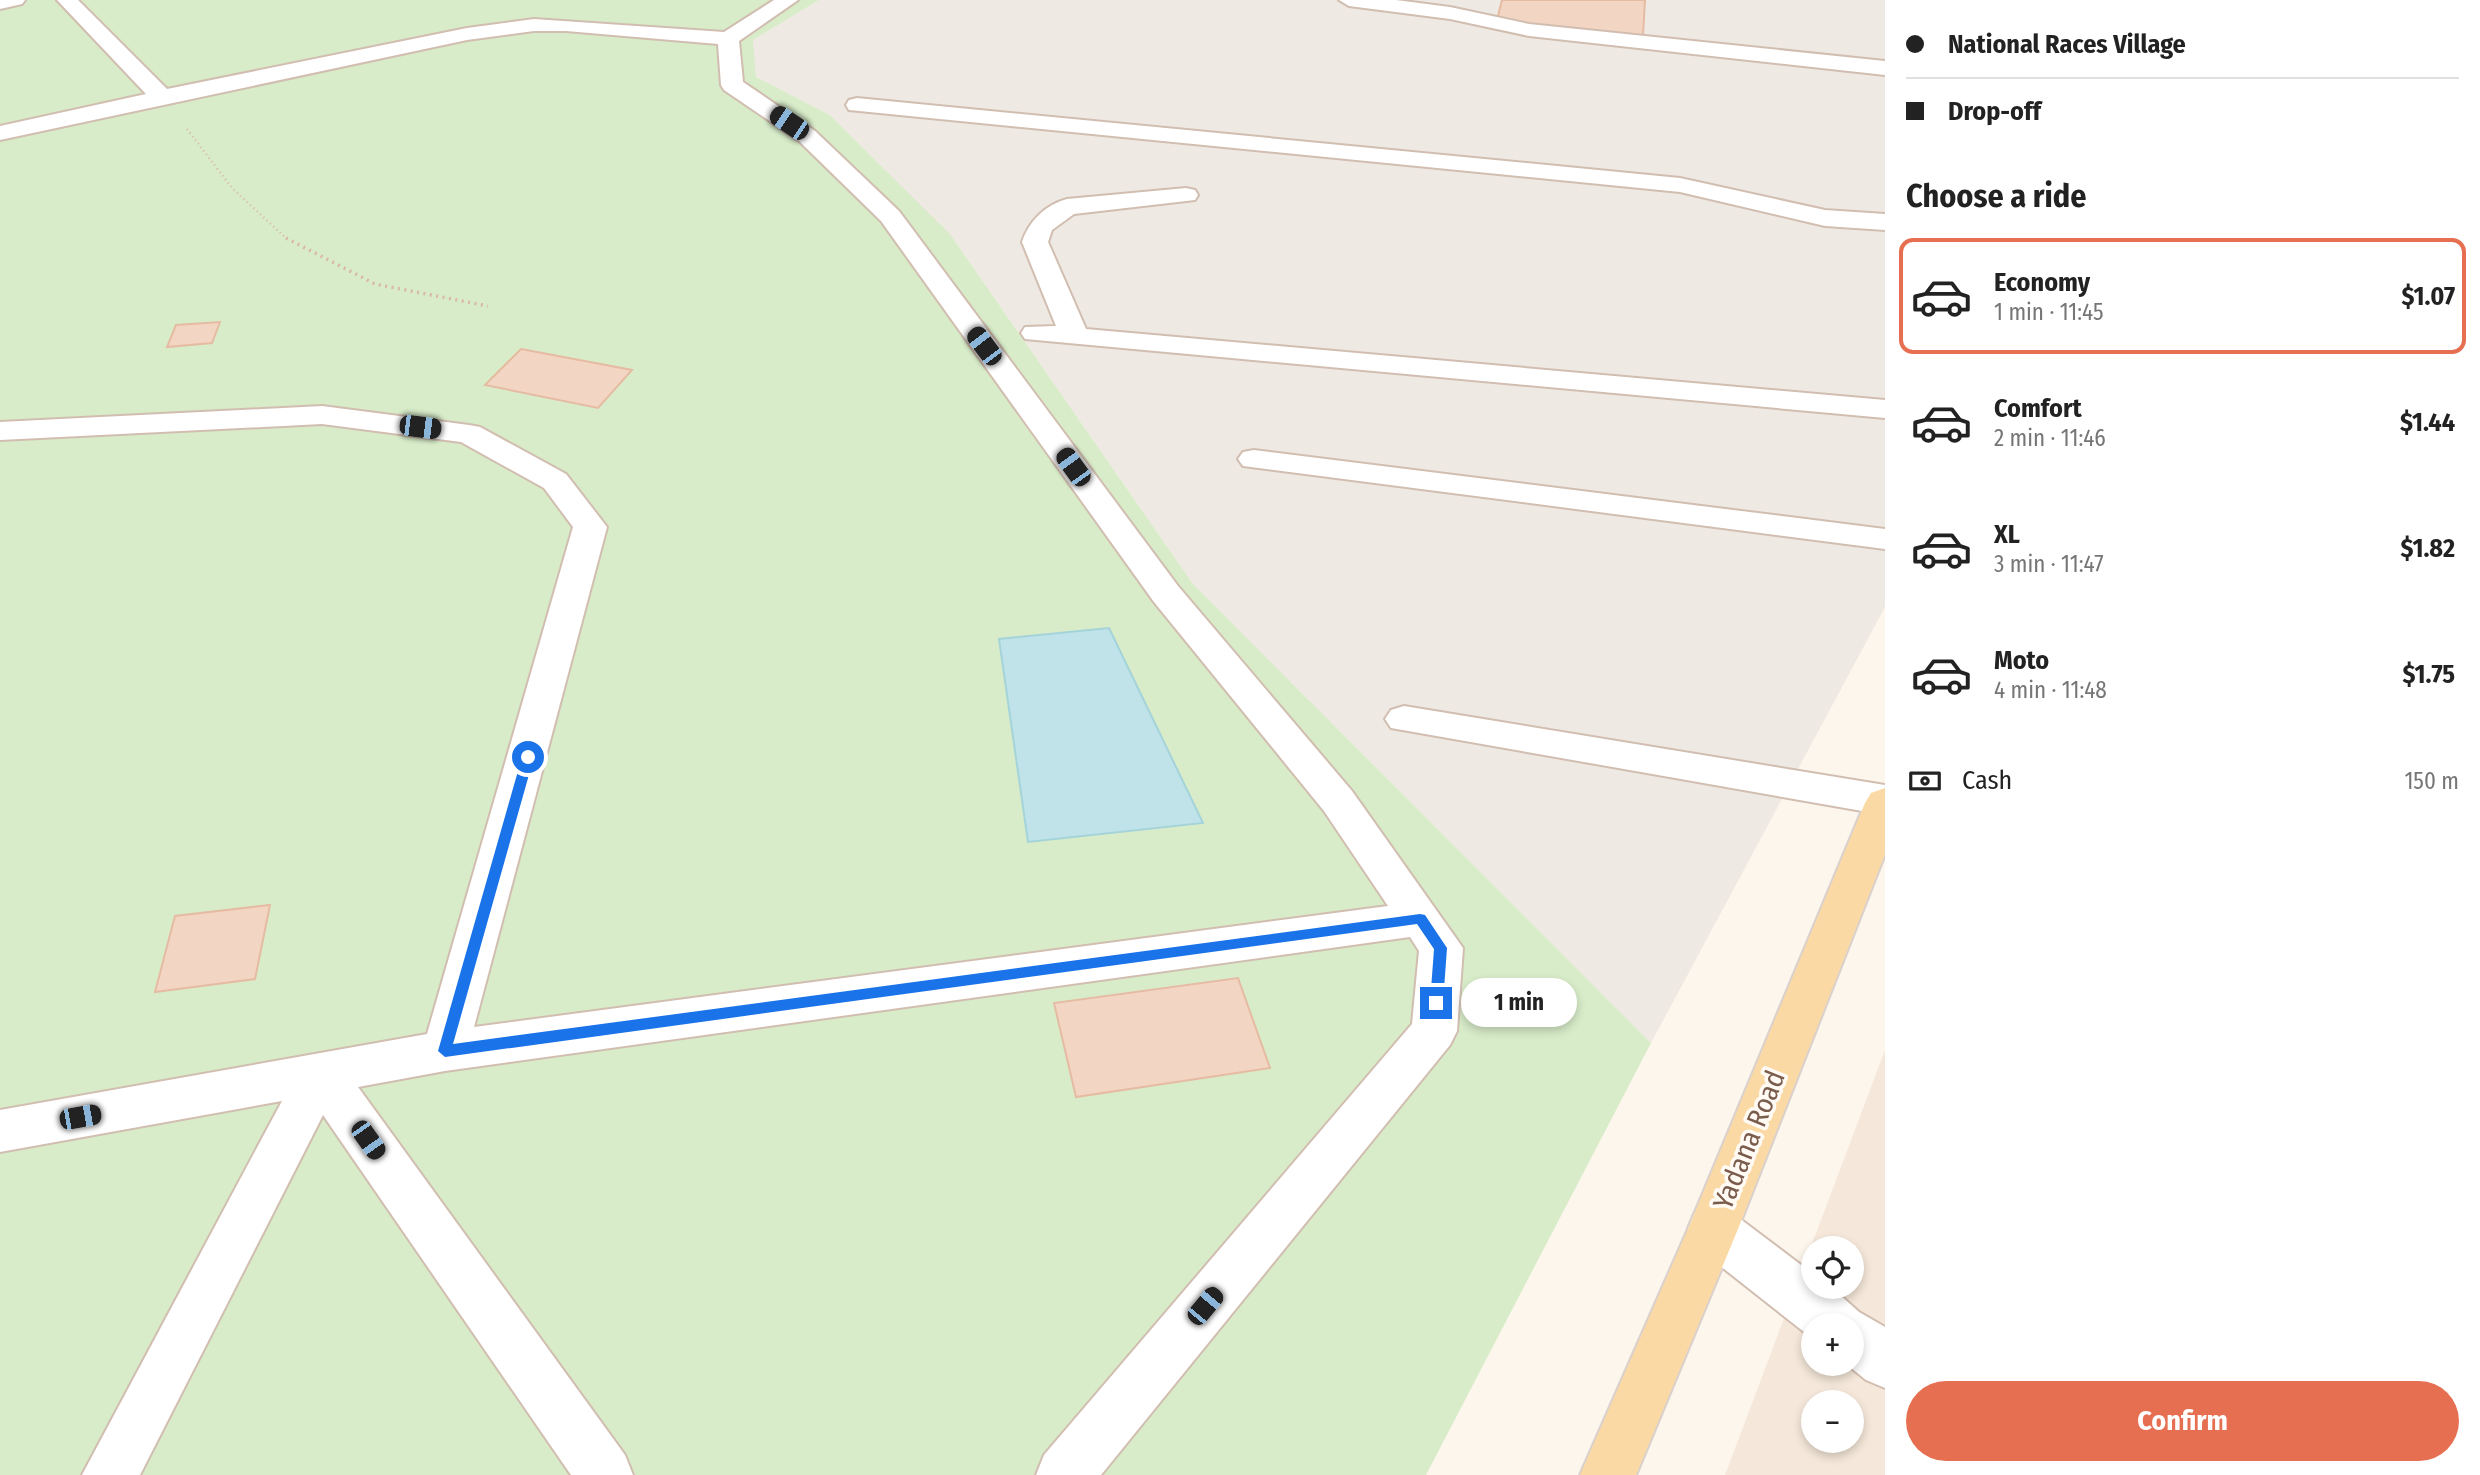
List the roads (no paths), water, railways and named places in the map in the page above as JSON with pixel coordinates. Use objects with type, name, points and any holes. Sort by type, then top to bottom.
[{"type":"main road","name":"Yadana Road","points":[[1608,1475],[1713,1229],[1885,802]]},
{"type":"street","points":[[0,3],[15,0]]},
{"type":"street","points":[[67,0],[162,97]]},
{"type":"street","points":[[0,133],[467,34],[534,25],[728,39],[788,0]]},
{"type":"street","points":[[1349,0],[1450,13],[1529,30],[1885,68]]},
{"type":"street","points":[[728,39],[732,85],[807,136],[890,216],[1166,594],[1338,800],[1441,948],[1434,1031],[1064,1475]]},
{"type":"street","points":[[857,105],[1680,185],[1825,218],[1885,222]]},
{"type":"street","points":[[1075,337],[1035,242],[1040,226],[1067,207],[1186,195]]},
{"type":"street","points":[[1035,333],[1885,409]]},
{"type":"street","points":[[0,431],[322,415],[468,433],[555,481],[590,527],[445,1051]]},
{"type":"street","points":[[1254,459],[1885,539]]},
{"type":"street","points":[[1404,719],[1885,802]]},
{"type":"street","points":[[0,1131],[445,1051],[1420,919]]},
{"type":"street","points":[[110,1475],[321,1073]]},
{"type":"street","points":[[321,1073],[605,1475]]},
{"type":"street","points":[[1713,1229],[1822,1313]]},
{"type":"street","points":[[1864,1344],[1885,1361]]},
{"type":"water","points":[[1109,628],[1203,823],[1028,842],[999,639]]}]
